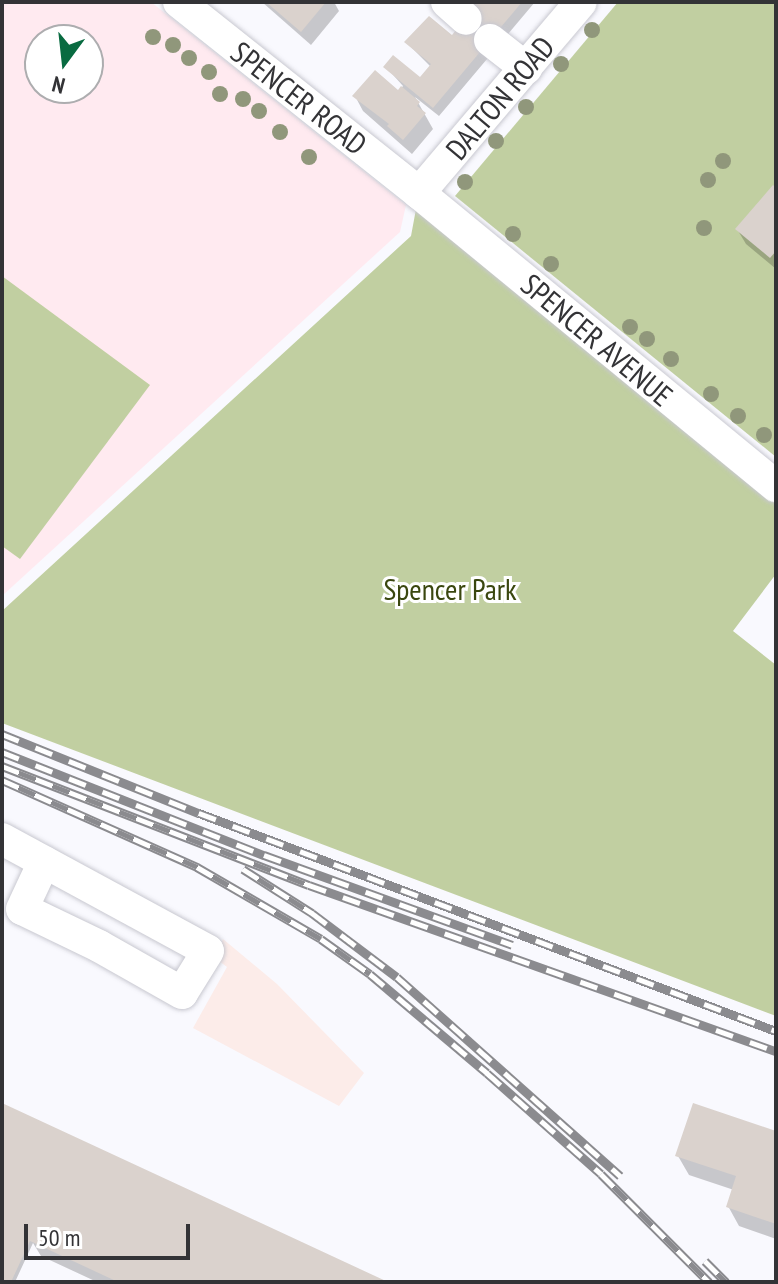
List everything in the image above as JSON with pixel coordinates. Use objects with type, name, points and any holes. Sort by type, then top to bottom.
[{"type":"street","name":"SPENCER ROAD","points":[[179,2],[419,193]]},
{"type":"street","name":"DALTON ROAD","points":[[419,193],[581,2]]},
{"type":"street","points":[[490,40],[526,68]]},
{"type":"street","name":"SPENCER AVENUE","points":[[419,193],[776,486]]},
{"type":"street","points":[[2,839],[208,951],[182,993],[99,946],[22,909],[44,862]]},
{"type":"shaded area","points":[[2,2],[151,2],[406,205],[400,232],[2,596]]},
{"type":"shaded area","points":[[223,939],[277,984],[364,1073],[339,1106],[193,1028],[227,967],[215,958]]},
{"type":"green space","points":[[618,2],[776,2],[776,457],[455,196]]},
{"type":"green space","name":"Spencer Park","points":[[419,193],[776,486],[776,574],[733,631],[776,665],[776,1016],[2,723],[2,611],[411,236]]},
{"type":"green space","points":[[2,276],[150,385],[20,559],[2,546]]},
{"type":"building","points":[[266,2],[326,2],[301,32]]},
{"type":"building","points":[[464,2],[522,2],[433,108],[383,67],[393,55],[420,77],[431,64],[404,42],[429,16],[452,35],[473,9]]},
{"type":"building","points":[[375,70],[398,90],[401,86],[420,102],[417,106],[426,113],[403,140],[387,126],[389,124],[352,96]]},
{"type":"building","points":[[773,185],[776,188],[776,251],[770,258],[735,229]]},
{"type":"building","points":[[2,1103],[388,1282],[118,1282],[30,1241],[11,1282],[4,1282]]},
{"type":"building","points":[[693,1103],[776,1131],[776,1224],[726,1207],[736,1176],[675,1156]]},
{"type":"railway","points":[[2,734],[199,813],[776,1031]]},
{"type":"railway","points":[[2,752],[264,855],[512,945]]},
{"type":"railway","points":[[2,766],[309,885],[776,1051]]},
{"type":"railway","points":[[2,780],[197,867],[321,939],[370,974],[487,1073],[601,1174],[709,1282]]},
{"type":"railway","points":[[243,869],[312,913],[397,977],[620,1176]]},
{"type":"railway","points":[[705,1261],[726,1282]]}]
